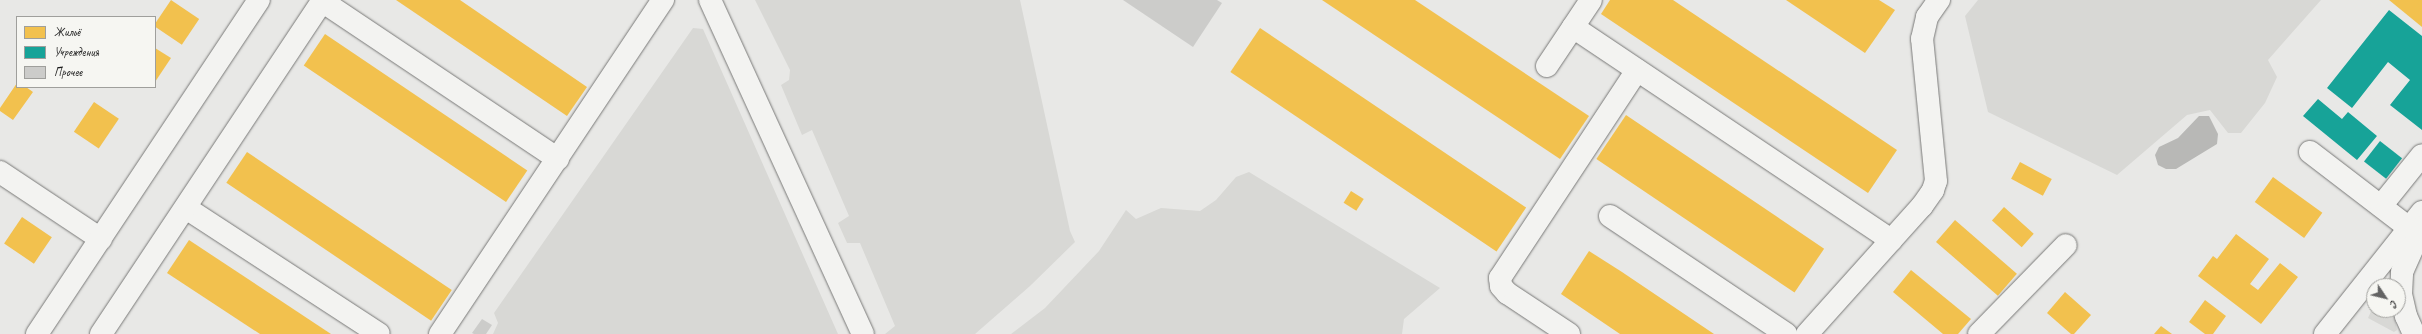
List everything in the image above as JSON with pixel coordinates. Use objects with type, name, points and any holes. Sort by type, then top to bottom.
[{"type":"street","points":[[37,334],[259,0]]},
{"type":"street","points":[[440,334],[663,0]]},
{"type":"street","points":[[710,0],[863,334]]},
{"type":"street","points":[[1547,66],[1591,0]]},
{"type":"street","points":[[1807,334],[1922,206],[1933,190],[1936,180],[1922,39],[1927,17],[1939,0]]},
{"type":"street","points":[[101,334],[323,1],[558,159]]},
{"type":"street","points":[[1573,27],[1891,240]]},
{"type":"street","points":[[1569,334],[1507,293],[1501,286],[1500,278],[1637,70]]},
{"type":"street","points":[[2310,152],[2381,206],[2418,222]]},
{"type":"street","points":[[2381,206],[2422,155]]},
{"type":"street","points":[[0,172],[101,239]]},
{"type":"street","points":[[186,208],[379,334]]},
{"type":"street","points":[[1610,216],[1786,334]]},
{"type":"street","points":[[2333,333],[2418,222]]},
{"type":"street","points":[[2414,334],[2406,316],[2401,294],[2402,272],[2418,222]]},
{"type":"street","points":[[1979,334],[2066,244]]},
{"type":"shaded area","points":[[755,0],[1020,0],[1070,231],[1075,242],[1030,286],[975,334],[885,334],[895,326],[860,243],[847,243],[838,223],[849,216],[812,130],[802,135],[781,85],[789,80],[790,70]]},
{"type":"shaded area","points":[[1978,0],[2321,0],[2268,60],[2277,77],[2265,103],[2241,133],[2228,133],[2210,110],[2187,115],[2117,175],[1988,112],[1965,16]]},
{"type":"shaded area","points":[[693,28],[703,29],[838,334],[493,334],[498,323],[494,313]]},
{"type":"shaded area","points":[[2199,116],[2209,116],[2218,134],[2217,144],[2176,169],[2166,169],[2158,165],[2155,155],[2159,147],[2178,138]]},
{"type":"shaded area","points":[[1249,172],[1440,288],[1404,319],[1402,334],[1011,334],[1045,308],[1099,251],[1126,210],[1136,219],[1161,208],[1200,211],[1216,200],[1236,177]]},
{"type":"shaded area","points":[[2368,318],[2395,318],[2397,330],[2394,332]]},
{"type":"building: Жильё","points":[[171,0],[199,19],[182,45],[156,27],[156,22]]},
{"type":"building: Жильё","points":[[396,0],[460,0],[587,87],[567,116]]},
{"type":"building: Жильё","points":[[1322,0],[1415,0],[1589,116],[1560,159]]},
{"type":"building: Жильё","points":[[1610,0],[1673,0],[1897,150],[1868,193],[1601,14]]},
{"type":"building: Жильё","points":[[1786,0],[1879,0],[1895,10],[1865,53]]},
{"type":"building: Жильё","points":[[2389,0],[2422,0],[2422,27]]},
{"type":"building: Жильё","points":[[1260,28],[1526,208],[1496,251],[1230,72]]},
{"type":"building: Жильё","points":[[325,34],[527,170],[506,202],[304,66]]},
{"type":"building: Жильё","points":[[156,49],[171,58],[156,80]]},
{"type":"building: Жильё","points":[[16,84],[16,88],[27,88],[33,92],[13,120],[0,111],[0,108]]},
{"type":"building: Жильё","points":[[94,102],[119,119],[99,149],[74,132]]},
{"type":"building: Жильё","points":[[1626,115],[1824,249],[1795,293],[1596,159]]},
{"type":"building: Жильё","points":[[247,152],[452,290],[431,321],[226,183]]},
{"type":"building: Жильё","points":[[2020,162],[2052,179],[2043,196],[2011,179]]},
{"type":"building: Жильё","points":[[2273,177],[2322,213],[2304,238],[2255,202]]},
{"type":"building: Жильё","points":[[1351,191],[1364,199],[1356,211],[1344,203]]},
{"type":"building: Жильё","points":[[2004,207],[2034,234],[2022,247],[1992,220]]},
{"type":"building: Жильё","points":[[22,217],[52,237],[34,264],[4,244]]},
{"type":"building: Жильё","points":[[1955,220],[2017,274],[1998,296],[1936,242]]},
{"type":"building: Жильё","points":[[2236,234],[2269,259],[2250,284],[2258,290],[2280,263],[2298,277],[2261,324],[2198,276],[2213,256],[2217,259]]},
{"type":"building: Жильё","points":[[189,240],[331,334],[260,334],[167,273]]},
{"type":"building: Жильё","points":[[1589,251],[1714,334],[1620,334],[1561,294]]},
{"type":"building: Жильё","points":[[1911,270],[1971,319],[1958,334],[1943,334],[1893,292]]},
{"type":"building: Жильё","points":[[2065,292],[2091,315],[2074,334],[2071,334],[2047,313]]},
{"type":"building: Жильё","points":[[2205,300],[2226,316],[2213,334],[2205,334],[2189,322]]},
{"type":"building: Жильё","points":[[2161,326],[2172,334],[2154,334]]},
{"type":"building: Учреждения","points":[[2389,10],[2422,36],[2422,130],[2390,105],[2410,80],[2388,62],[2352,108],[2327,88]]},
{"type":"building: Учреждения","points":[[2318,99],[2342,119],[2348,112],[2377,136],[2357,160],[2303,116]]},
{"type":"building: Учреждения","points":[[2380,141],[2402,158],[2386,179],[2364,161]]},
{"type":"building: Прочее","points":[[1123,0],[1217,0],[1222,3],[1193,47]]},
{"type":"building: Прочее","points":[[482,319],[492,325],[486,334],[472,333]]}]
